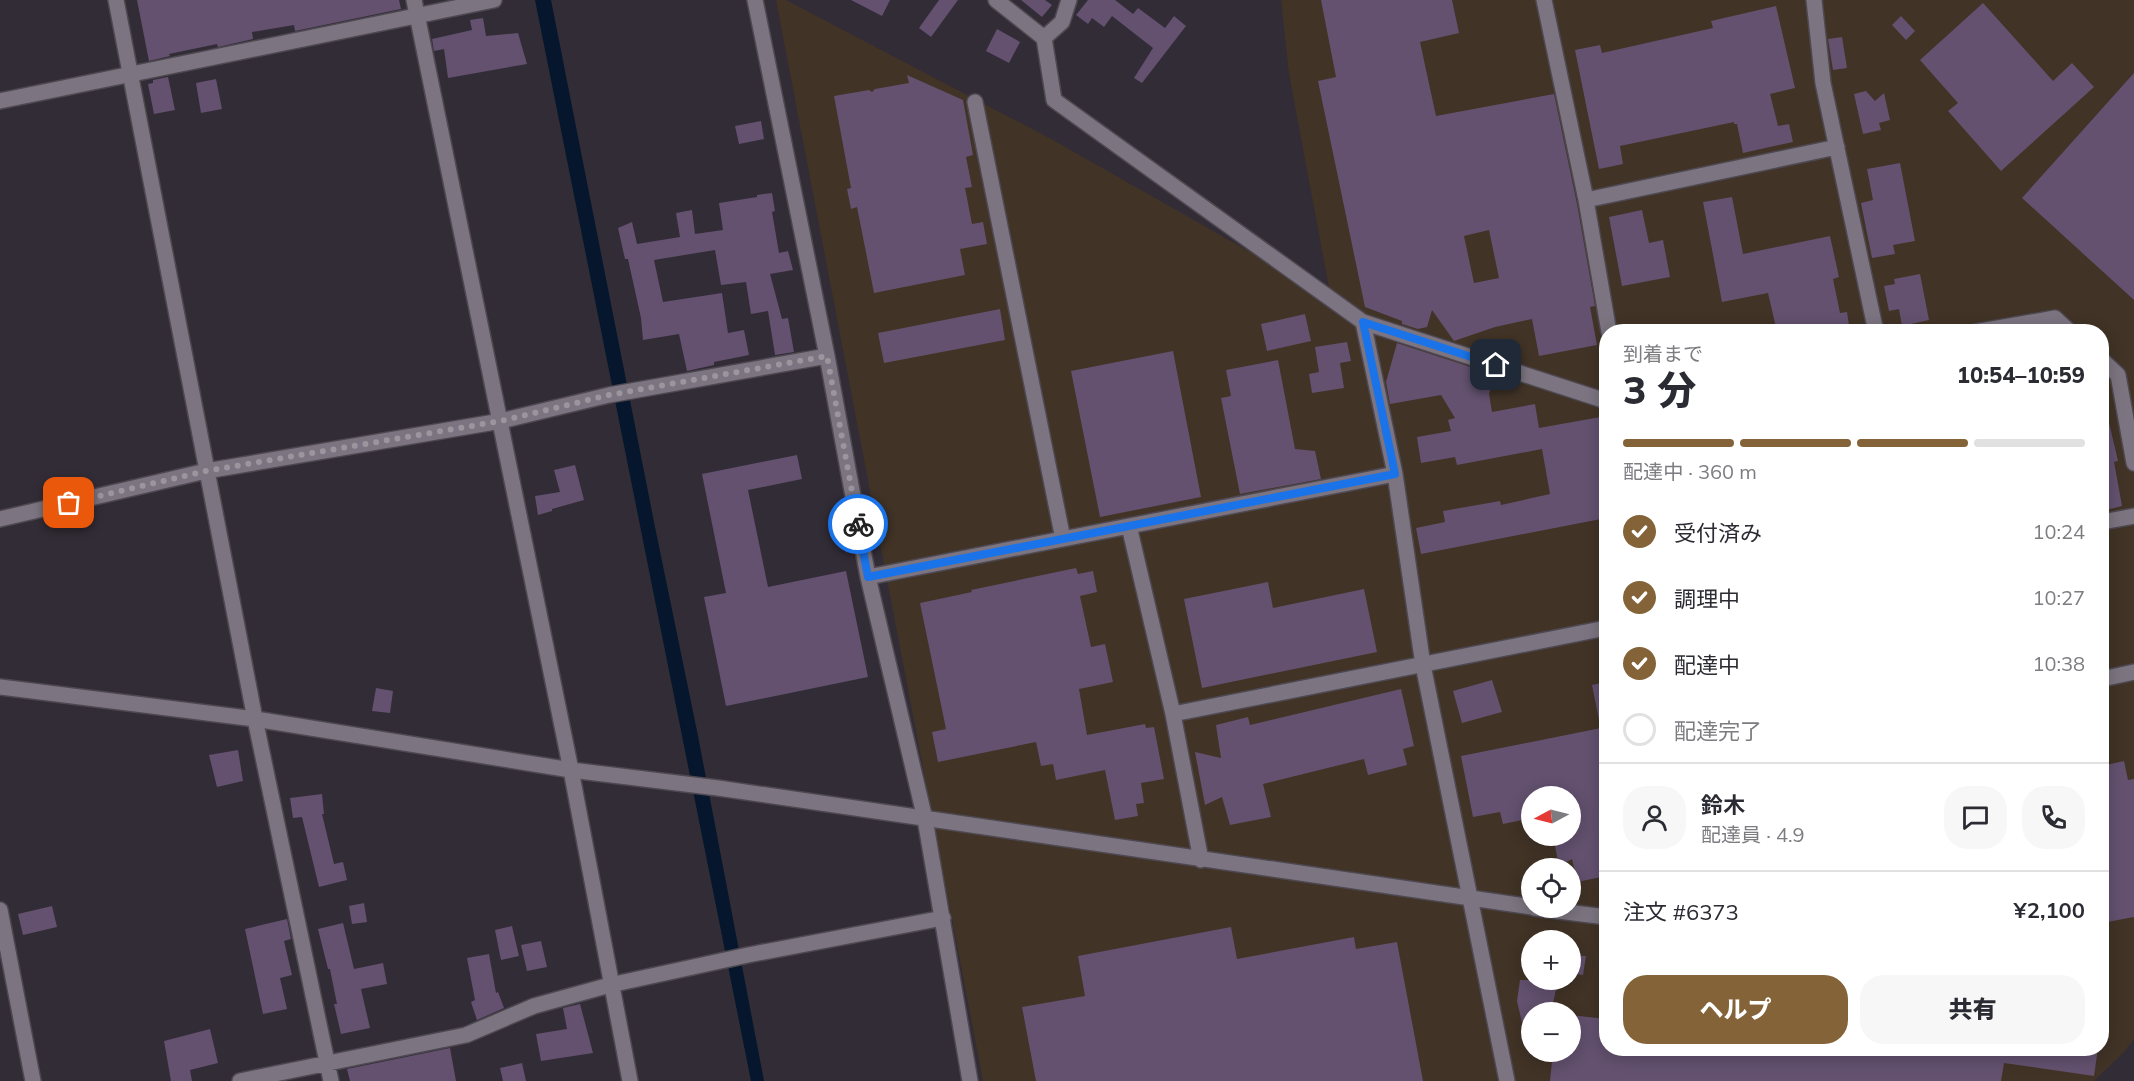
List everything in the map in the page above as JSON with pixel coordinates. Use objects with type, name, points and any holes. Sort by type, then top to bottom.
[{"type":"street","points":[[116,0],[255,719],[331,1081]]},
{"type":"street","points":[[414,0],[571,770],[630,1081]]},
{"type":"street","points":[[0,101],[494,0]]},
{"type":"street","points":[[755,0],[827,356],[868,577],[925,819],[970,1081]]},
{"type":"street","points":[[996,0],[1044,38],[1054,100],[1363,322],[1599,399]]},
{"type":"street","points":[[1044,38],[1062,22],[1069,0]]},
{"type":"street","points":[[1544,0],[1586,200],[1609,324]]},
{"type":"street","points":[[1814,0],[1824,83],[1874,324]]},
{"type":"street","points":[[975,102],[1063,539]]},
{"type":"street","points":[[1586,200],[1837,147]]},
{"type":"street","points":[[2021,324],[2055,318],[2061,324]]},
{"type":"street","points":[[1363,322],[1395,474],[1423,665],[1507,1081]]},
{"type":"street","points":[[0,519],[206,471],[501,421],[609,395],[827,356]]},
{"type":"street","points":[[2109,367],[2118,375],[2134,463]]},
{"type":"street","points":[[868,577],[1395,474]]},
{"type":"street","points":[[2109,521],[2134,516]]},
{"type":"street","points":[[1129,526],[1173,714],[1201,860]]},
{"type":"street","points":[[1173,714],[1599,629]]},
{"type":"street","points":[[2109,677],[2134,672]]},
{"type":"street","points":[[0,687],[255,719],[571,770],[718,788],[1521,905]]},
{"type":"street","points":[[0,910],[33,1081]]},
{"type":"street","points":[[1581,914],[1599,916]]},
{"type":"street","points":[[240,1081],[466,1035],[534,1006],[610,985],[748,955],[943,918]]},
{"type":"shaded area","points":[[776,0],[786,0],[1053,140],[1331,298],[1289,74],[1281,0],[2134,0],[2134,1039],[2094,1081],[983,1081]]},
{"type":"water","points":[[535,0],[551,0],[698,736],[764,1081],[751,1081]]},
{"type":"building","points":[[137,0],[399,0],[401,9],[295,31],[294,25],[252,32],[253,39],[169,54],[170,56],[149,61]]},
{"type":"building","points":[[851,0],[890,0],[882,16]]},
{"type":"building","points":[[939,0],[958,0],[931,37],[919,28]]},
{"type":"building","points":[[1021,0],[1045,0],[1052,5],[1042,17]]},
{"type":"building","points":[[1088,0],[1115,0],[1133,14],[1138,8],[1165,28],[1174,16],[1186,26],[1142,83],[1134,78],[1153,48],[1112,16],[1104,27],[1092,18],[1088,24],[1076,15]]},
{"type":"building","points":[[1321,0],[1452,0],[1459,33],[1420,42],[1436,116],[1554,94],[1595,306],[1590,307],[1597,345],[1539,356],[1532,319],[1495,327],[1454,341],[1432,310],[1427,327],[1418,329],[1365,307],[1318,81],[1336,77]],"holes":[[[1489,230],[1499,278],[1474,283],[1464,236]]]},
{"type":"building","points":[[1983,3],[2053,81],[2072,63],[2094,87],[2001,171],[1948,111],[1958,103],[1920,60]]},
{"type":"building","points":[[1776,6],[1795,88],[1770,94],[1778,126],[1789,124],[1793,142],[1743,153],[1737,124],[1734,122],[1620,146],[1623,164],[1599,169],[1575,50],[1600,45],[1602,53],[1713,28],[1711,21]]},
{"type":"building","points":[[1901,16],[1915,31],[1906,40],[1892,25]]},
{"type":"building","points":[[483,18],[486,36],[518,33],[527,64],[448,78],[444,49],[434,51],[432,39],[472,30],[470,20]]},
{"type":"building","points":[[997,29],[1020,42],[1009,63],[986,51]]},
{"type":"building","points":[[1842,37],[1847,68],[1833,70],[1828,39]]},
{"type":"building","points":[[2134,73],[2134,300],[2022,198]]},
{"type":"building","points":[[907,75],[963,100],[973,155],[966,157],[972,187],[965,188],[972,224],[983,222],[987,244],[960,249],[965,275],[874,293],[857,207],[851,209],[847,189],[851,188],[834,96],[869,90],[872,92],[875,89],[909,83]]},
{"type":"building","points":[[168,77],[175,110],[154,114],[148,84],[153,83],[153,80]]},
{"type":"building","points":[[216,79],[222,109],[201,113],[196,83]]},
{"type":"building","points":[[1866,91],[1875,101],[1884,93],[1890,120],[1879,123],[1881,130],[1863,134],[1854,94]]},
{"type":"building","points":[[761,121],[764,139],[739,144],[735,126]]},
{"type":"building","points":[[1900,163],[1915,241],[1893,245],[1895,254],[1872,258],[1861,203],[1873,200],[1867,169]]},
{"type":"building","points":[[772,193],[775,211],[772,212],[779,253],[788,251],[793,270],[770,274],[782,319],[788,318],[794,352],[775,355],[768,311],[751,314],[746,282],[721,285],[715,250],[654,260],[663,302],[722,293],[728,333],[744,330],[749,355],[714,362],[714,365],[687,371],[679,334],[643,340],[641,318],[628,259],[625,259],[618,228],[632,222],[637,244],[680,237],[676,213],[692,210],[695,234],[723,230],[719,203]]},
{"type":"building","points":[[1732,197],[1743,254],[1830,236],[1839,277],[1833,279],[1840,313],[1847,312],[1849,324],[1775,324],[1768,293],[1722,302],[1703,202]]},
{"type":"building","points":[[1642,210],[1649,243],[1663,240],[1670,277],[1622,286],[1609,217]]},
{"type":"building","points":[[1920,274],[1929,320],[1902,324],[1899,309],[1889,311],[1884,286],[1895,284],[1894,279]]},
{"type":"building","points":[[1000,309],[1005,340],[884,363],[878,333]]},
{"type":"building","points":[[1305,314],[1311,341],[1267,351],[1261,324]]},
{"type":"building","points":[[1347,342],[1351,361],[1340,363],[1344,388],[1312,393],[1309,374],[1319,372],[1315,347]]},
{"type":"building","points":[[1397,343],[1495,375],[1489,394],[1492,412],[1535,404],[1539,428],[1599,417],[1599,519],[1421,554],[1416,528],[1445,522],[1443,511],[1500,501],[1501,505],[1550,494],[1542,449],[1457,465],[1455,457],[1421,463],[1417,437],[1451,431],[1448,420],[1455,418],[1441,395],[1390,404],[1386,382]]},
{"type":"building","points":[[1173,351],[1201,497],[1100,517],[1071,371]]},
{"type":"building","points":[[1278,360],[1295,449],[1315,451],[1321,479],[1240,494],[1221,398],[1231,396],[1226,370]]},
{"type":"building","points":[[2109,423],[2118,461],[2114,462],[2122,506],[2109,509]]},
{"type":"building","points":[[797,455],[802,479],[748,490],[768,587],[846,571],[868,677],[726,706],[704,597],[726,593],[702,474]]},
{"type":"building","points":[[575,465],[584,500],[538,515],[535,496],[560,492],[554,470]]},
{"type":"building","points":[[1076,568],[1078,574],[1093,571],[1097,592],[1080,596],[1091,647],[1105,644],[1113,682],[1079,689],[1087,735],[1145,724],[1146,728],[1154,727],[1164,779],[1141,783],[1144,803],[1136,804],[1138,816],[1115,820],[1105,770],[1056,780],[1053,764],[1041,766],[1036,742],[938,762],[932,732],[946,729],[920,603]]},
{"type":"building","points":[[1268,582],[1273,608],[1364,589],[1377,652],[1202,688],[1184,599]]},
{"type":"building","points":[[1492,680],[1502,712],[1462,723],[1453,691]]},
{"type":"building","points":[[1599,684],[1599,720],[1592,685]]},
{"type":"building","points":[[376,688],[393,691],[390,713],[372,711]]},
{"type":"building","points":[[1401,689],[1414,746],[1403,749],[1407,765],[1368,775],[1364,759],[1263,784],[1271,817],[1230,825],[1222,797],[1205,805],[1195,752],[1221,758],[1216,725],[1248,717],[1250,725]]},
{"type":"building","points":[[1599,728],[1599,877],[1581,881],[1581,858],[1557,858],[1555,846],[1581,846],[1581,786],[1521,786],[1521,820],[1503,824],[1500,812],[1473,817],[1461,756]]},
{"type":"building","points":[[238,750],[243,781],[217,787],[209,755]]},
{"type":"building","points":[[2124,761],[2128,780],[2134,779],[2134,917],[2109,922],[2109,764]]},
{"type":"building","points":[[322,794],[324,814],[322,814],[334,864],[343,862],[347,880],[319,887],[302,817],[293,818],[290,798]]},
{"type":"building","points":[[364,903],[367,922],[352,924],[349,906]]},
{"type":"building","points":[[52,906],[57,927],[23,935],[18,914]]},
{"type":"building","points":[[287,919],[291,939],[284,941],[292,975],[280,978],[287,1009],[263,1014],[245,929]]},
{"type":"building","points":[[343,923],[354,969],[383,963],[387,984],[361,989],[370,1028],[341,1034],[334,1004],[337,1004],[330,969],[328,969],[318,929]]},
{"type":"building","points":[[512,926],[519,956],[501,960],[495,930]]},
{"type":"building","points":[[1231,927],[1237,959],[1354,937],[1356,949],[1397,942],[1423,1081],[1036,1081],[1022,1007],[1085,996],[1078,956]]},
{"type":"building","points":[[541,941],[547,967],[527,971],[521,945]]},
{"type":"building","points":[[489,954],[496,993],[498,992],[504,1008],[477,1020],[471,1002],[475,1000],[467,958]]},
{"type":"building","points":[[1581,956],[1586,956],[1583,975],[1581,975]]},
{"type":"building","points":[[1520,980],[1521,990],[1556,990],[1553,1002],[1521,1002],[1521,1018],[1517,1001]]},
{"type":"building","points":[[580,1004],[593,1053],[541,1061],[536,1034],[567,1029],[563,1008]]},
{"type":"building","points":[[1581,1016],[1599,1018],[1599,1056],[2097,1056],[2094,1076],[2004,1063],[2001,1081],[1550,1081],[1552,1062],[1581,1062]]},
{"type":"building","points":[[210,1029],[218,1063],[190,1070],[192,1081],[171,1081],[164,1041]]},
{"type":"building","points":[[450,1048],[456,1081],[350,1081],[347,1069]]},
{"type":"building","points":[[522,1063],[526,1081],[503,1081],[500,1068]]},
{"type":"way so far","points":[[69,503],[206,471],[501,421],[609,395],[827,356],[858,524]]},
{"type":"route","points":[[858,524],[868,577],[1395,474],[1363,322],[1496,365]]}]
